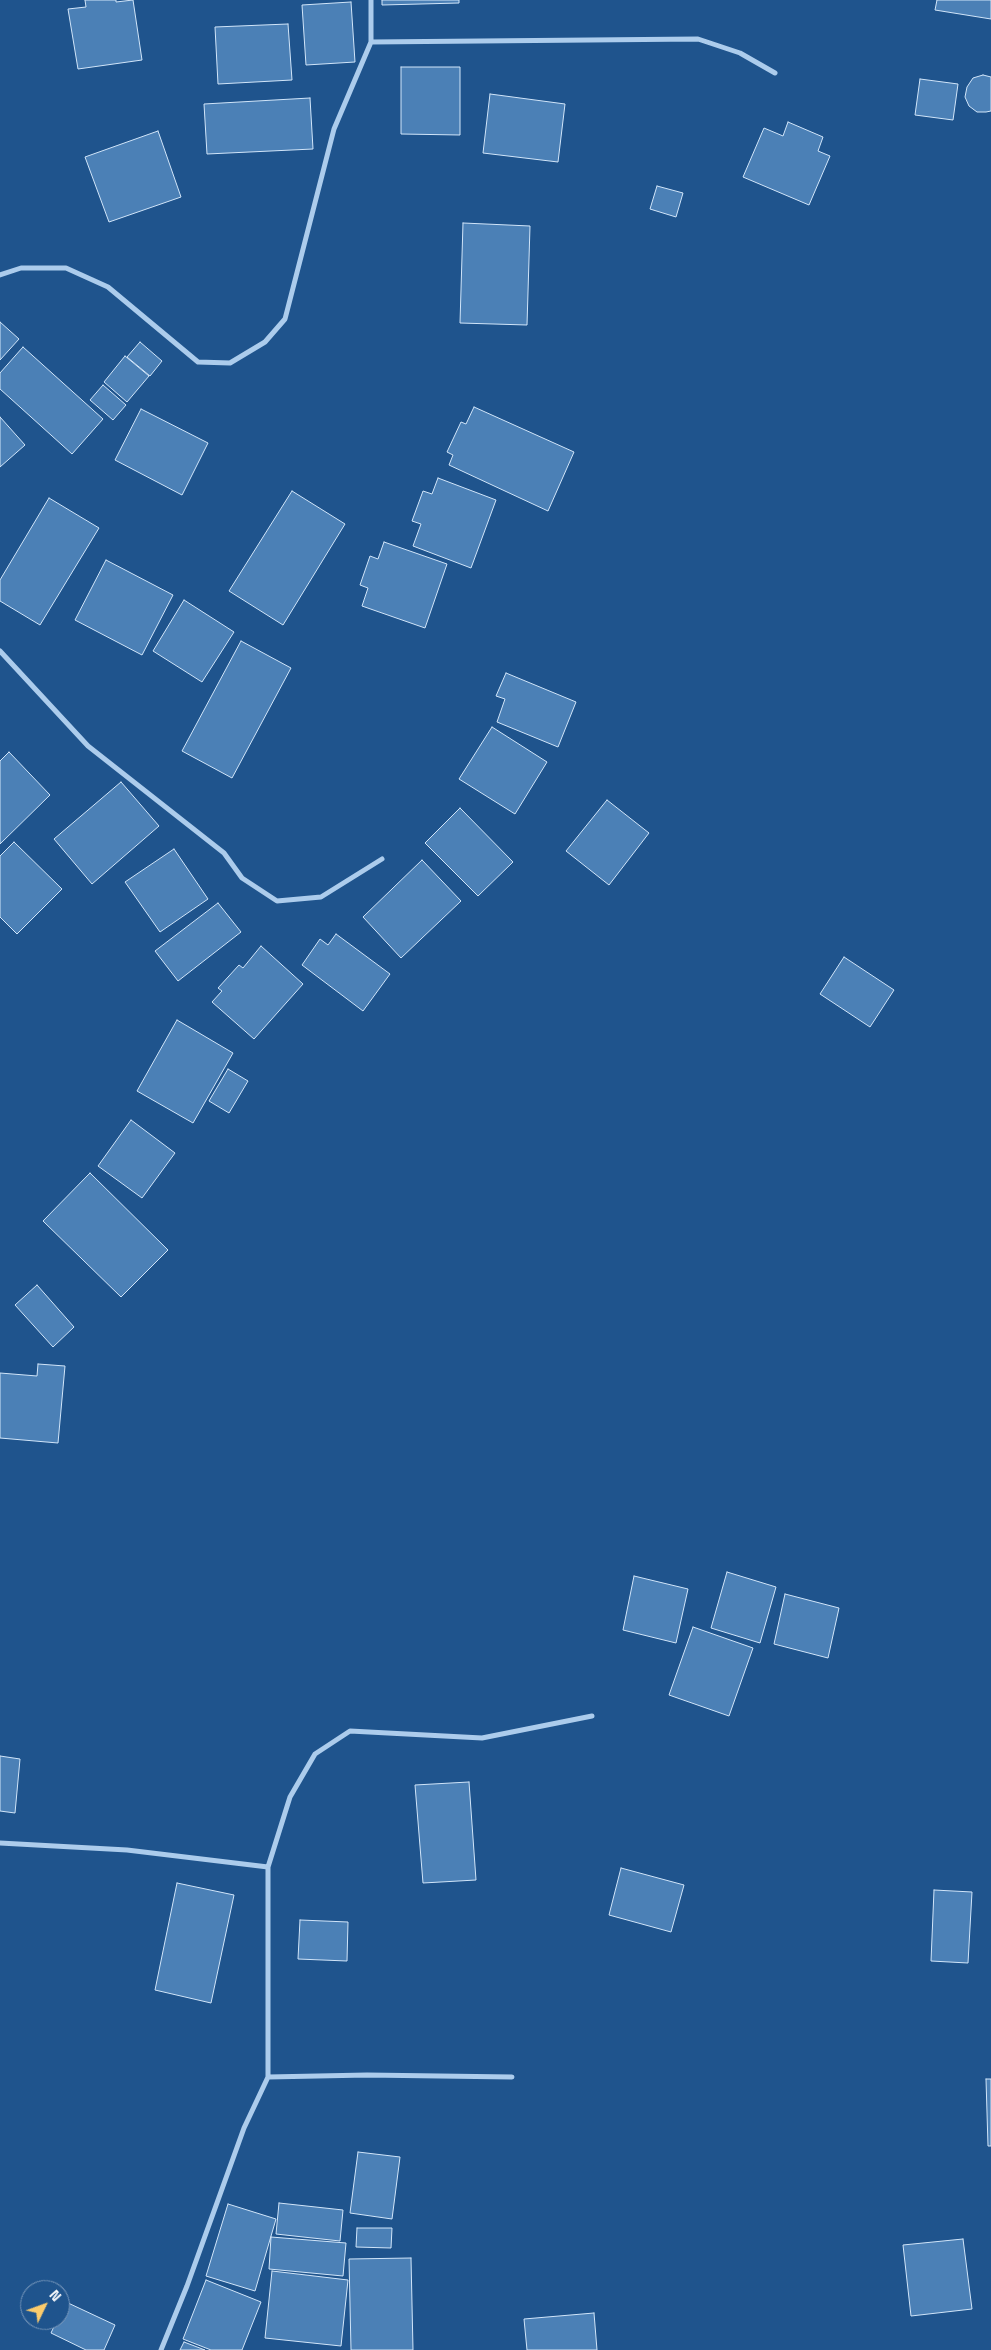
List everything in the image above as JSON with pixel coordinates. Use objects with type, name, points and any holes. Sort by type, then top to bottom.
[{"type":"street","points":[[0,275],[21,268],[66,268],[108,287],[198,362],[230,363],[265,342],[285,319],[334,129],[371,42],[370,0]]},
{"type":"street","points":[[371,42],[698,39],[740,53],[775,73]]},
{"type":"street","points":[[0,650],[88,746],[224,853],[242,878],[277,901],[321,897],[382,859]]},
{"type":"street","points":[[161,2350],[187,2286],[244,2128],[268,2077],[268,1867],[290,1797],[315,1754],[350,1731],[482,1738],[592,1716]]},
{"type":"street","points":[[0,1843],[128,1850],[268,1867]]},
{"type":"street","points":[[268,2077],[367,2075],[512,2077]]},
{"type":"building","points":[[85,0],[116,0],[116,2],[133,0],[142,60],[78,69],[68,9],[86,7]]},
{"type":"building","points":[[382,0],[459,0],[459,3],[382,5]]},
{"type":"building","points":[[937,0],[991,0],[991,19],[935,10]]},
{"type":"building","points":[[351,2],[355,62],[306,65],[302,5]]},
{"type":"building","points":[[288,24],[292,80],[218,84],[215,27]]},
{"type":"building","points":[[401,67],[460,67],[460,135],[401,134]]},
{"type":"building","points":[[983,75],[991,77],[991,111],[977,112],[969,106],[965,97],[967,87],[973,78]]},
{"type":"building","points":[[920,79],[958,84],[953,120],[915,115]]},
{"type":"building","points":[[490,94],[565,104],[558,162],[483,153]]},
{"type":"building","points":[[310,98],[313,149],[207,154],[204,104]]},
{"type":"building","points":[[788,122],[823,137],[818,151],[830,156],[809,205],[743,177],[764,128],[783,136]]},
{"type":"building","points":[[158,131],[181,197],[109,222],[85,157]]},
{"type":"building","points":[[657,186],[683,193],[676,217],[650,209]]},
{"type":"building","points":[[463,223],[530,226],[527,325],[460,323]]},
{"type":"building","points":[[0,322],[19,339],[0,360]]},
{"type":"building","points":[[140,342],[162,361],[150,376],[127,357]]},
{"type":"building","points":[[23,347],[103,419],[72,454],[0,389],[0,373]]},
{"type":"building","points":[[125,356],[149,376],[127,402],[104,382]]},
{"type":"building","points":[[103,385],[126,405],[113,420],[90,400]]},
{"type":"building","points":[[474,407],[574,452],[548,511],[449,465],[453,455],[447,452],[461,422],[466,424]]},
{"type":"building","points":[[141,409],[208,443],[182,495],[115,460]]},
{"type":"building","points":[[0,417],[25,445],[0,467]]},
{"type":"building","points":[[438,478],[496,500],[471,568],[413,546],[421,524],[412,521],[423,491],[432,494]]},
{"type":"building","points":[[292,491],[345,524],[283,625],[229,591]]},
{"type":"building","points":[[49,498],[99,528],[40,625],[0,601],[0,580]]},
{"type":"building","points":[[384,542],[447,564],[425,628],[362,606],[368,588],[360,585],[370,556],[378,559]]},
{"type":"building","points":[[106,560],[173,595],[142,655],[75,620]]},
{"type":"building","points":[[184,600],[234,632],[202,682],[153,651]]},
{"type":"building","points":[[241,641],[291,668],[232,778],[182,751]]},
{"type":"building","points":[[506,673],[576,702],[558,747],[497,722],[505,699],[496,696]]},
{"type":"building","points":[[492,727],[547,762],[515,814],[459,779]]},
{"type":"building","points":[[9,752],[50,795],[0,844],[0,761]]},
{"type":"building","points":[[121,782],[159,826],[92,884],[54,839]]},
{"type":"building","points":[[607,800],[649,833],[609,885],[566,851]]},
{"type":"building","points":[[460,808],[513,862],[478,896],[425,843]]},
{"type":"building","points":[[14,842],[62,889],[17,934],[0,917],[0,856]]},
{"type":"building","points":[[174,849],[208,899],[160,932],[125,882]]},
{"type":"building","points":[[422,860],[461,901],[401,958],[363,917]]},
{"type":"building","points":[[218,903],[241,932],[178,981],[155,951]]},
{"type":"building","points":[[336,934],[390,974],[363,1011],[302,965],[320,939],[328,945]]},
{"type":"building","points":[[261,946],[303,984],[254,1039],[212,1002],[222,991],[218,988],[239,965],[243,968]]},
{"type":"building","points":[[844,957],[894,990],[870,1027],[820,994]]},
{"type":"building","points":[[177,1020],[233,1053],[193,1123],[137,1091]]},
{"type":"building","points":[[228,1069],[248,1081],[229,1113],[209,1101]]},
{"type":"building","points":[[131,1120],[175,1153],[142,1198],[98,1166]]},
{"type":"building","points":[[90,1173],[168,1250],[121,1297],[43,1221]]},
{"type":"building","points":[[37,1285],[74,1327],[53,1347],[15,1305]]},
{"type":"building","points":[[38,1364],[65,1366],[58,1443],[0,1438],[0,1373],[37,1376]]},
{"type":"building","points":[[727,1572],[776,1587],[760,1643],[711,1628]]},
{"type":"building","points":[[634,1576],[688,1589],[676,1643],[623,1630]]},
{"type":"building","points":[[785,1594],[839,1608],[828,1658],[774,1644]]},
{"type":"building","points":[[693,1627],[753,1648],[729,1716],[669,1695]]},
{"type":"building","points":[[0,1756],[20,1759],[15,1813],[0,1811]]},
{"type":"building","points":[[469,1782],[476,1880],[423,1883],[415,1785]]},
{"type":"building","points":[[621,1868],[684,1885],[671,1932],[609,1915]]},
{"type":"building","points":[[177,1883],[234,1895],[211,2003],[155,1990]]},
{"type":"building","points":[[934,1890],[972,1892],[968,1963],[931,1961]]},
{"type":"building","points":[[300,1920],[348,1922],[347,1961],[298,1959]]},
{"type":"building","points":[[986,2079],[991,2079],[991,2146],[988,2146]]},
{"type":"building","points":[[358,2152],[400,2157],[392,2219],[350,2213]]},
{"type":"building","points":[[279,2203],[343,2210],[340,2241],[276,2234]]},
{"type":"building","points":[[228,2204],[276,2219],[255,2291],[206,2276]]},
{"type":"building","points":[[357,2228],[392,2228],[391,2248],[356,2247]]},
{"type":"building","points":[[271,2237],[346,2243],[343,2276],[269,2269]]},
{"type":"building","points":[[963,2239],[972,2309],[911,2316],[903,2245]]},
{"type":"building","points":[[411,2258],[413,2350],[351,2350],[349,2259]]},
{"type":"building","points":[[272,2271],[348,2280],[341,2346],[265,2338]]},
{"type":"building","points":[[206,2280],[261,2302],[242,2350],[211,2350],[183,2339]]},
{"type":"building","points":[[70,2304],[115,2325],[104,2350],[86,2350],[51,2333],[52,2330],[70,2330]]},
{"type":"building","points":[[594,2313],[597,2350],[527,2350],[524,2319]]},
{"type":"building","points":[[184,2342],[205,2350],[180,2350]]}]
